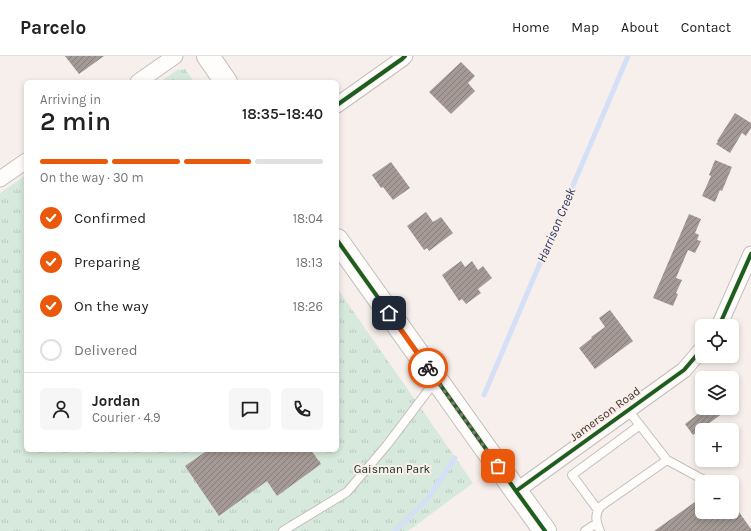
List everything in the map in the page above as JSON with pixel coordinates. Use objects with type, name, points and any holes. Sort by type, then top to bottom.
[{"type":"main road","points":[[208,56],[225,80]]},
{"type":"main road","points":[[339,243],[545,531]]},
{"type":"street","points":[[141,80],[175,56]]},
{"type":"street","points":[[339,104],[405,56]]},
{"type":"street","points":[[0,179],[24,162]]},
{"type":"street","points":[[722,319],[751,254]]},
{"type":"street","name":"Jamerson Road","points":[[516,491],[684,370],[695,357]]},
{"type":"lane","points":[[283,531],[347,492],[387,445],[436,379]]},
{"type":"lane","points":[[628,410],[667,460],[695,475]]},
{"type":"lane","points":[[598,510],[572,475],[640,425]]},
{"type":"lane","points":[[600,531],[596,515],[601,506],[667,460]]},
{"type":"lane","points":[[585,531],[597,523]]},
{"type":"green space","points":[[185,69],[193,80],[163,80],[177,70]]},
{"type":"green space","name":"Gaisman Park","points":[[24,176],[24,452],[339,452],[339,291],[473,483],[408,531],[0,531],[0,193]]},
{"type":"building","points":[[65,56],[104,56],[79,74]]},
{"type":"building","points":[[461,62],[475,76],[468,83],[475,91],[451,114],[429,92]]},
{"type":"building","points":[[735,113],[751,123],[751,128],[746,136],[742,133],[730,153],[716,144]]},
{"type":"building","points":[[715,160],[732,167],[722,191],[720,190],[715,202],[702,196],[711,176],[709,175]]},
{"type":"building","points":[[391,162],[410,188],[393,200],[383,187],[381,188],[372,175]]},
{"type":"building","points":[[426,212],[433,222],[441,217],[453,233],[429,251],[427,248],[424,250],[407,226]]},
{"type":"building","points":[[689,214],[701,219],[695,233],[699,235],[697,240],[701,241],[695,253],[688,250],[676,278],[682,280],[676,293],[678,294],[673,306],[653,298]]},
{"type":"building","points":[[461,261],[465,267],[472,261],[478,270],[483,266],[492,278],[478,289],[481,293],[466,304],[462,299],[459,301],[442,275]]},
{"type":"building","points":[[610,310],[633,341],[595,369],[579,348],[605,327],[599,318]]},
{"type":"building","points":[[697,415],[720,415],[709,423],[695,423],[695,434],[693,435],[685,424]]},
{"type":"building","points":[[205,452],[312,452],[321,464],[277,496],[267,481],[219,516],[185,466]]},
{"type":"building","points":[[695,502],[695,519],[739,519],[739,512],[751,529],[751,531],[654,531]]},
{"type":"waterway","name":"Harrison Creek","points":[[484,395],[628,56]]},
{"type":"waterway","name":"Harrison Creek","points":[[395,531],[429,497],[455,458]]},
{"type":"cycle path","points":[[339,104],[405,56]]},
{"type":"cycle path","points":[[339,243],[545,531]]},
{"type":"cycle path","points":[[722,319],[751,254]]},
{"type":"cycle path","points":[[516,491],[684,370],[695,357]]},
{"type":"way so far","points":[[428,368],[498,466]]},
{"type":"route","points":[[389,313],[428,368]]}]
